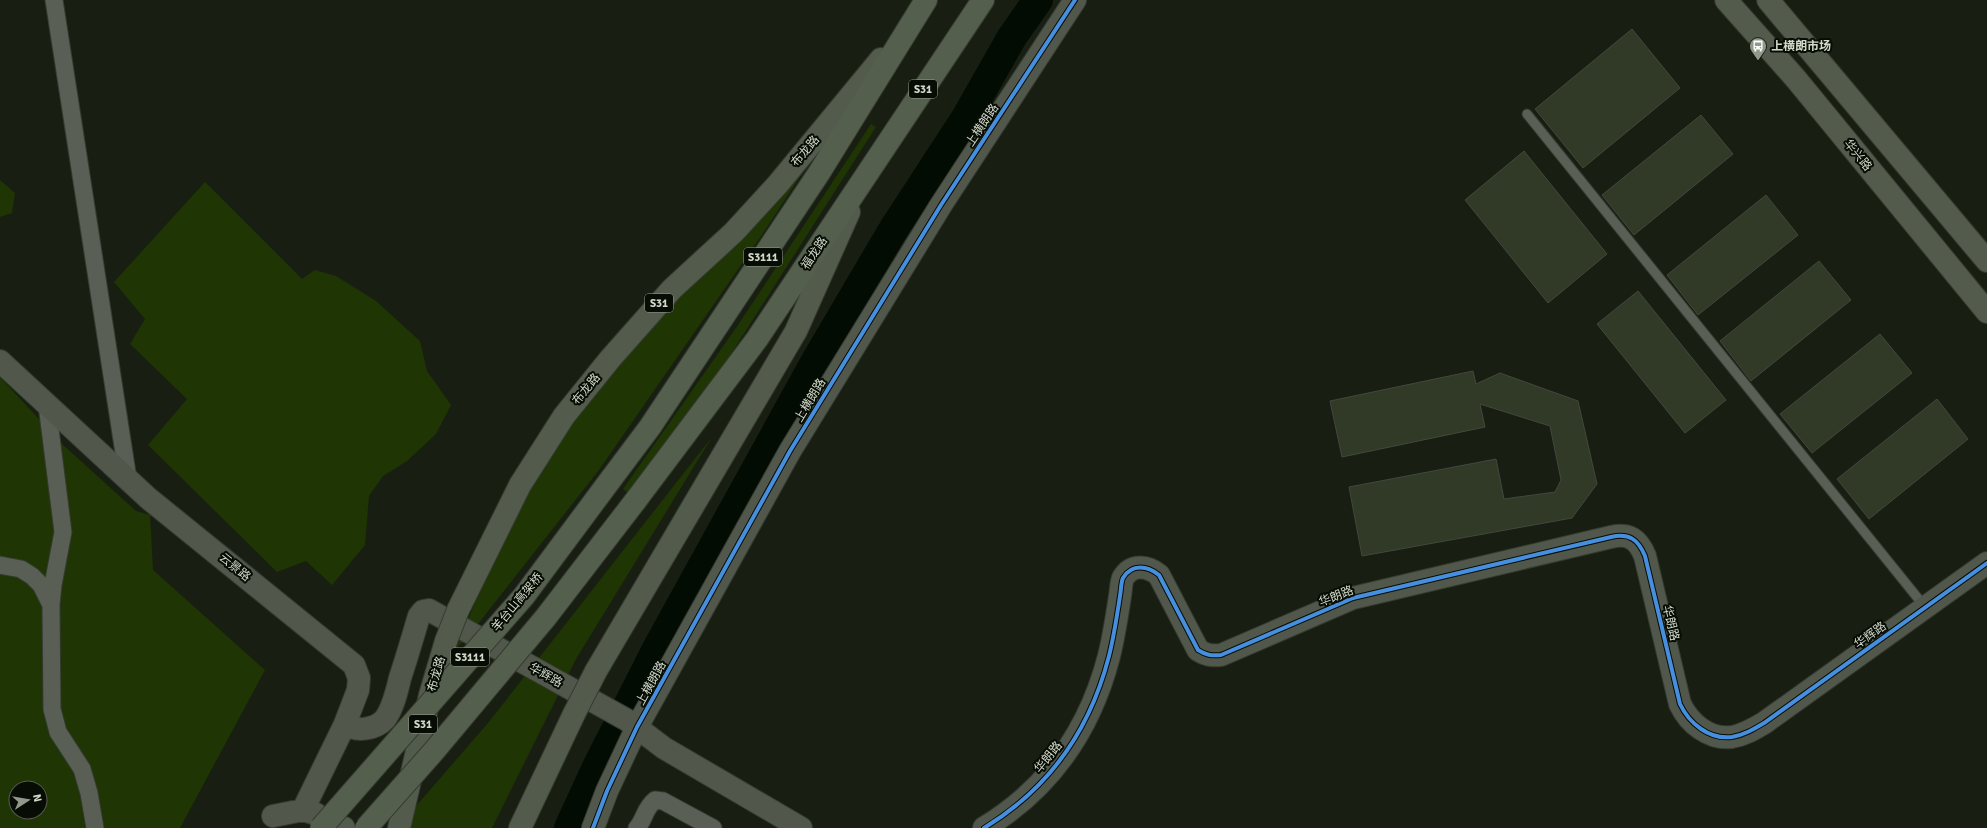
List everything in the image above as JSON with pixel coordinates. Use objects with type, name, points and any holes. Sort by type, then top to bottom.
[{"type":"highway","name":"S31","points":[[906,29],[926,0]]},
{"type":"highway","name":"福龙路","points":[[366,828],[434,751],[546,617],[636,500],[756,339],[983,0]]},
{"type":"highway","name":"羊台山高架桥","points":[[331,828],[524,596],[650,426],[819,173],[906,29]]},
{"type":"main road","name":"华兴路","points":[[1726,0],[1796,79],[1987,312]]},
{"type":"main road","points":[[1768,0],[1987,261]]},
{"type":"main road","name":"布龙路","points":[[401,818],[430,695],[446,641],[458,610],[520,485],[564,416],[610,359],[672,289],[734,232],[778,184],[906,29]]},
{"type":"main road","name":"S31","points":[[520,828],[596,671],[796,331],[864,178]]},
{"type":"main road","points":[[359,828],[401,818]]},
{"type":"street","points":[[54,0],[128,479]]},
{"type":"street","name":"上横朗路","points":[[594,828],[607,791],[626,720],[941,205],[1075,0]]},
{"type":"street","name":"云景路","points":[[0,361],[148,498],[354,665],[359,678],[358,690],[345,724],[303,810]]},
{"type":"street","points":[[48,405],[63,532],[53,585],[51,606],[52,708],[58,732],[82,769],[89,793],[95,828]]},
{"type":"street","name":"华朗路","points":[[984,828],[1007,814],[1035,789],[1059,762],[1080,733],[1109,656],[1123,578],[1134,569],[1140,567],[1152,569],[1160,575],[1198,650],[1206,655],[1213,656],[1221,655],[1353,598],[1611,537],[1632,537],[1637,541],[1645,556],[1676,692],[1689,719],[1696,726],[1711,734],[1727,737],[1748,732],[1764,723]]},
{"type":"street","name":"华辉路","points":[[1764,723],[1987,563]]},
{"type":"street","points":[[0,564],[21,569],[32,576],[41,585],[51,606]]},
{"type":"street","name":"华辉路","points":[[345,724],[353,728],[363,729],[376,725],[385,718],[395,697],[420,616],[423,611],[429,610],[626,720],[664,748],[793,826]]},
{"type":"street","points":[[637,828],[641,824],[648,806],[655,800],[663,801],[713,828]]},
{"type":"street","points":[[273,816],[303,810],[318,815],[331,828]]},
{"type":"lane","points":[[1527,114],[1925,607]]},
{"type":"green space","points":[[871,124],[876,127],[722,368],[632,496],[623,489],[738,325]]},
{"type":"green space","points":[[827,135],[764,232],[599,470],[474,629],[456,649],[481,588],[529,491],[582,409],[652,321]]},
{"type":"green space","points":[[0,180],[15,193],[12,213],[0,217]]},
{"type":"green space","points":[[205,182],[302,279],[315,270],[336,276],[376,301],[420,341],[427,371],[451,405],[436,434],[407,461],[383,476],[369,496],[365,545],[332,585],[306,561],[277,572],[148,445],[187,399],[130,344],[145,319],[114,282]]},
{"type":"green space","points":[[0,377],[62,444],[136,511],[150,515],[153,570],[265,670],[180,828],[0,828]]},
{"type":"green space","points":[[712,437],[576,659],[492,828],[397,828],[488,723]]},
{"type":"building","points":[[1632,29],[1680,88],[1583,168],[1535,109]]},
{"type":"building","points":[[1701,115],[1733,154],[1634,235],[1602,195]]},
{"type":"building","points":[[1524,151],[1607,254],[1548,303],[1465,200]]},
{"type":"building","points":[[1766,195],[1798,235],[1698,315],[1667,275]]},
{"type":"building","points":[[1819,261],[1851,300],[1751,381],[1720,341]]},
{"type":"building","points":[[1638,291],[1726,400],[1685,433],[1597,324]]},
{"type":"building","points":[[1880,334],[1912,373],[1812,453],[1780,414]]},
{"type":"building","points":[[1473,371],[1476,384],[1500,373],[1578,401],[1597,484],[1572,518],[1362,556],[1349,487],[1496,459],[1504,499],[1555,492],[1561,480],[1550,426],[1480,404],[1485,427],[1342,457],[1330,401]]},
{"type":"building","points":[[1937,399],[1968,439],[1869,519],[1837,479]]},
{"type":"waterway","points":[[569,828],[598,765],[658,647],[817,359],[893,230],[966,118],[1012,37],[1038,0]]},
{"type":"cycle path","points":[[593,828],[607,791],[637,727],[790,451],[941,205],[1075,0]]},
{"type":"cycle path","points":[[984,828],[1008,812],[1029,795],[1048,776],[1079,732],[1101,683],[1109,656],[1122,580],[1127,573],[1135,568],[1145,568],[1159,575],[1198,650],[1209,655],[1221,655],[1353,598],[1611,537],[1628,537],[1636,541],[1645,556],[1680,704],[1694,724],[1701,729],[1715,736],[1732,737],[1753,730],[1764,723],[1987,563]]},
{"type":"place","name":"上横朗市场","points":[[1758,61]]}]
